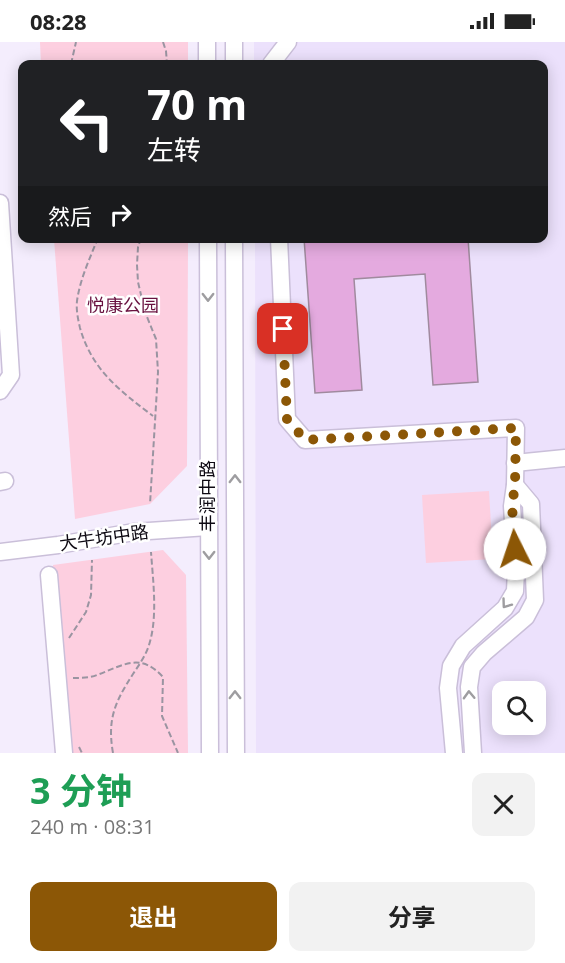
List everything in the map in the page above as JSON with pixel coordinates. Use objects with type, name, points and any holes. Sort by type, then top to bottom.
[{"type":"street","points":[[207,42],[207,60]]},
{"type":"street","points":[[234,42],[234,60]]},
{"type":"street","points":[[275,60],[288,42]]},
{"type":"street","points":[[0,203],[11,375],[0,392]]},
{"type":"street","name":"丰润中路","points":[[208,243],[210,753]]},
{"type":"street","name":"丰润中路","points":[[234,243],[236,753]]},
{"type":"street","points":[[279,243],[287,419],[305,440],[516,428],[515,485],[512,506],[515,591],[505,608],[463,646],[451,666],[448,688],[454,753]]},
{"type":"street","points":[[515,463],[565,458]]},
{"type":"street","points":[[473,753],[468,687],[472,667],[484,653],[526,618],[535,600],[531,504],[515,485]]},
{"type":"street","name":"大牛坊中路","points":[[0,552],[134,532],[208,527]]},
{"type":"street","points":[[49,575],[70,748]]},
{"type":"path","points":[[72,60],[76,42]]},
{"type":"path","points":[[163,42],[167,60]]},
{"type":"path","points":[[96,243],[77,301],[78,318],[84,341],[93,359],[105,375],[154,416]]},
{"type":"path","points":[[139,243],[136,265],[138,282],[145,312],[156,339],[158,372],[150,504]]},
{"type":"path","points":[[113,753],[111,728],[114,708],[121,692],[149,647],[153,628],[154,590],[151,552]]},
{"type":"path","points":[[67,643],[86,612],[91,595],[92,560]]},
{"type":"path","points":[[68,679],[94,676],[126,663],[140,663],[155,668],[163,677],[162,716],[178,753]]},
{"type":"path","points":[[70,748],[82,753]]},
{"type":"shaded area","points":[[254,42],[565,42],[565,753],[256,753],[255,243],[548,243],[548,60],[254,60]]},
{"type":"green space","points":[[40,42],[188,42],[188,60],[41,60]]},
{"type":"green space","name":"悦康公园","points":[[54,243],[188,243],[187,466],[150,504],[75,519]]},
{"type":"green space","points":[[489,491],[493,559],[426,563],[422,495]]},
{"type":"green space","points":[[163,550],[186,575],[188,753],[68,753],[53,565]]},
{"type":"building","points":[[304,243],[468,243],[478,382],[433,385],[425,274],[354,279],[362,390],[315,393]]},
{"type":"route","points":[[283,329],[287,419],[305,440],[516,428],[515,485],[512,506],[515,549]]}]
